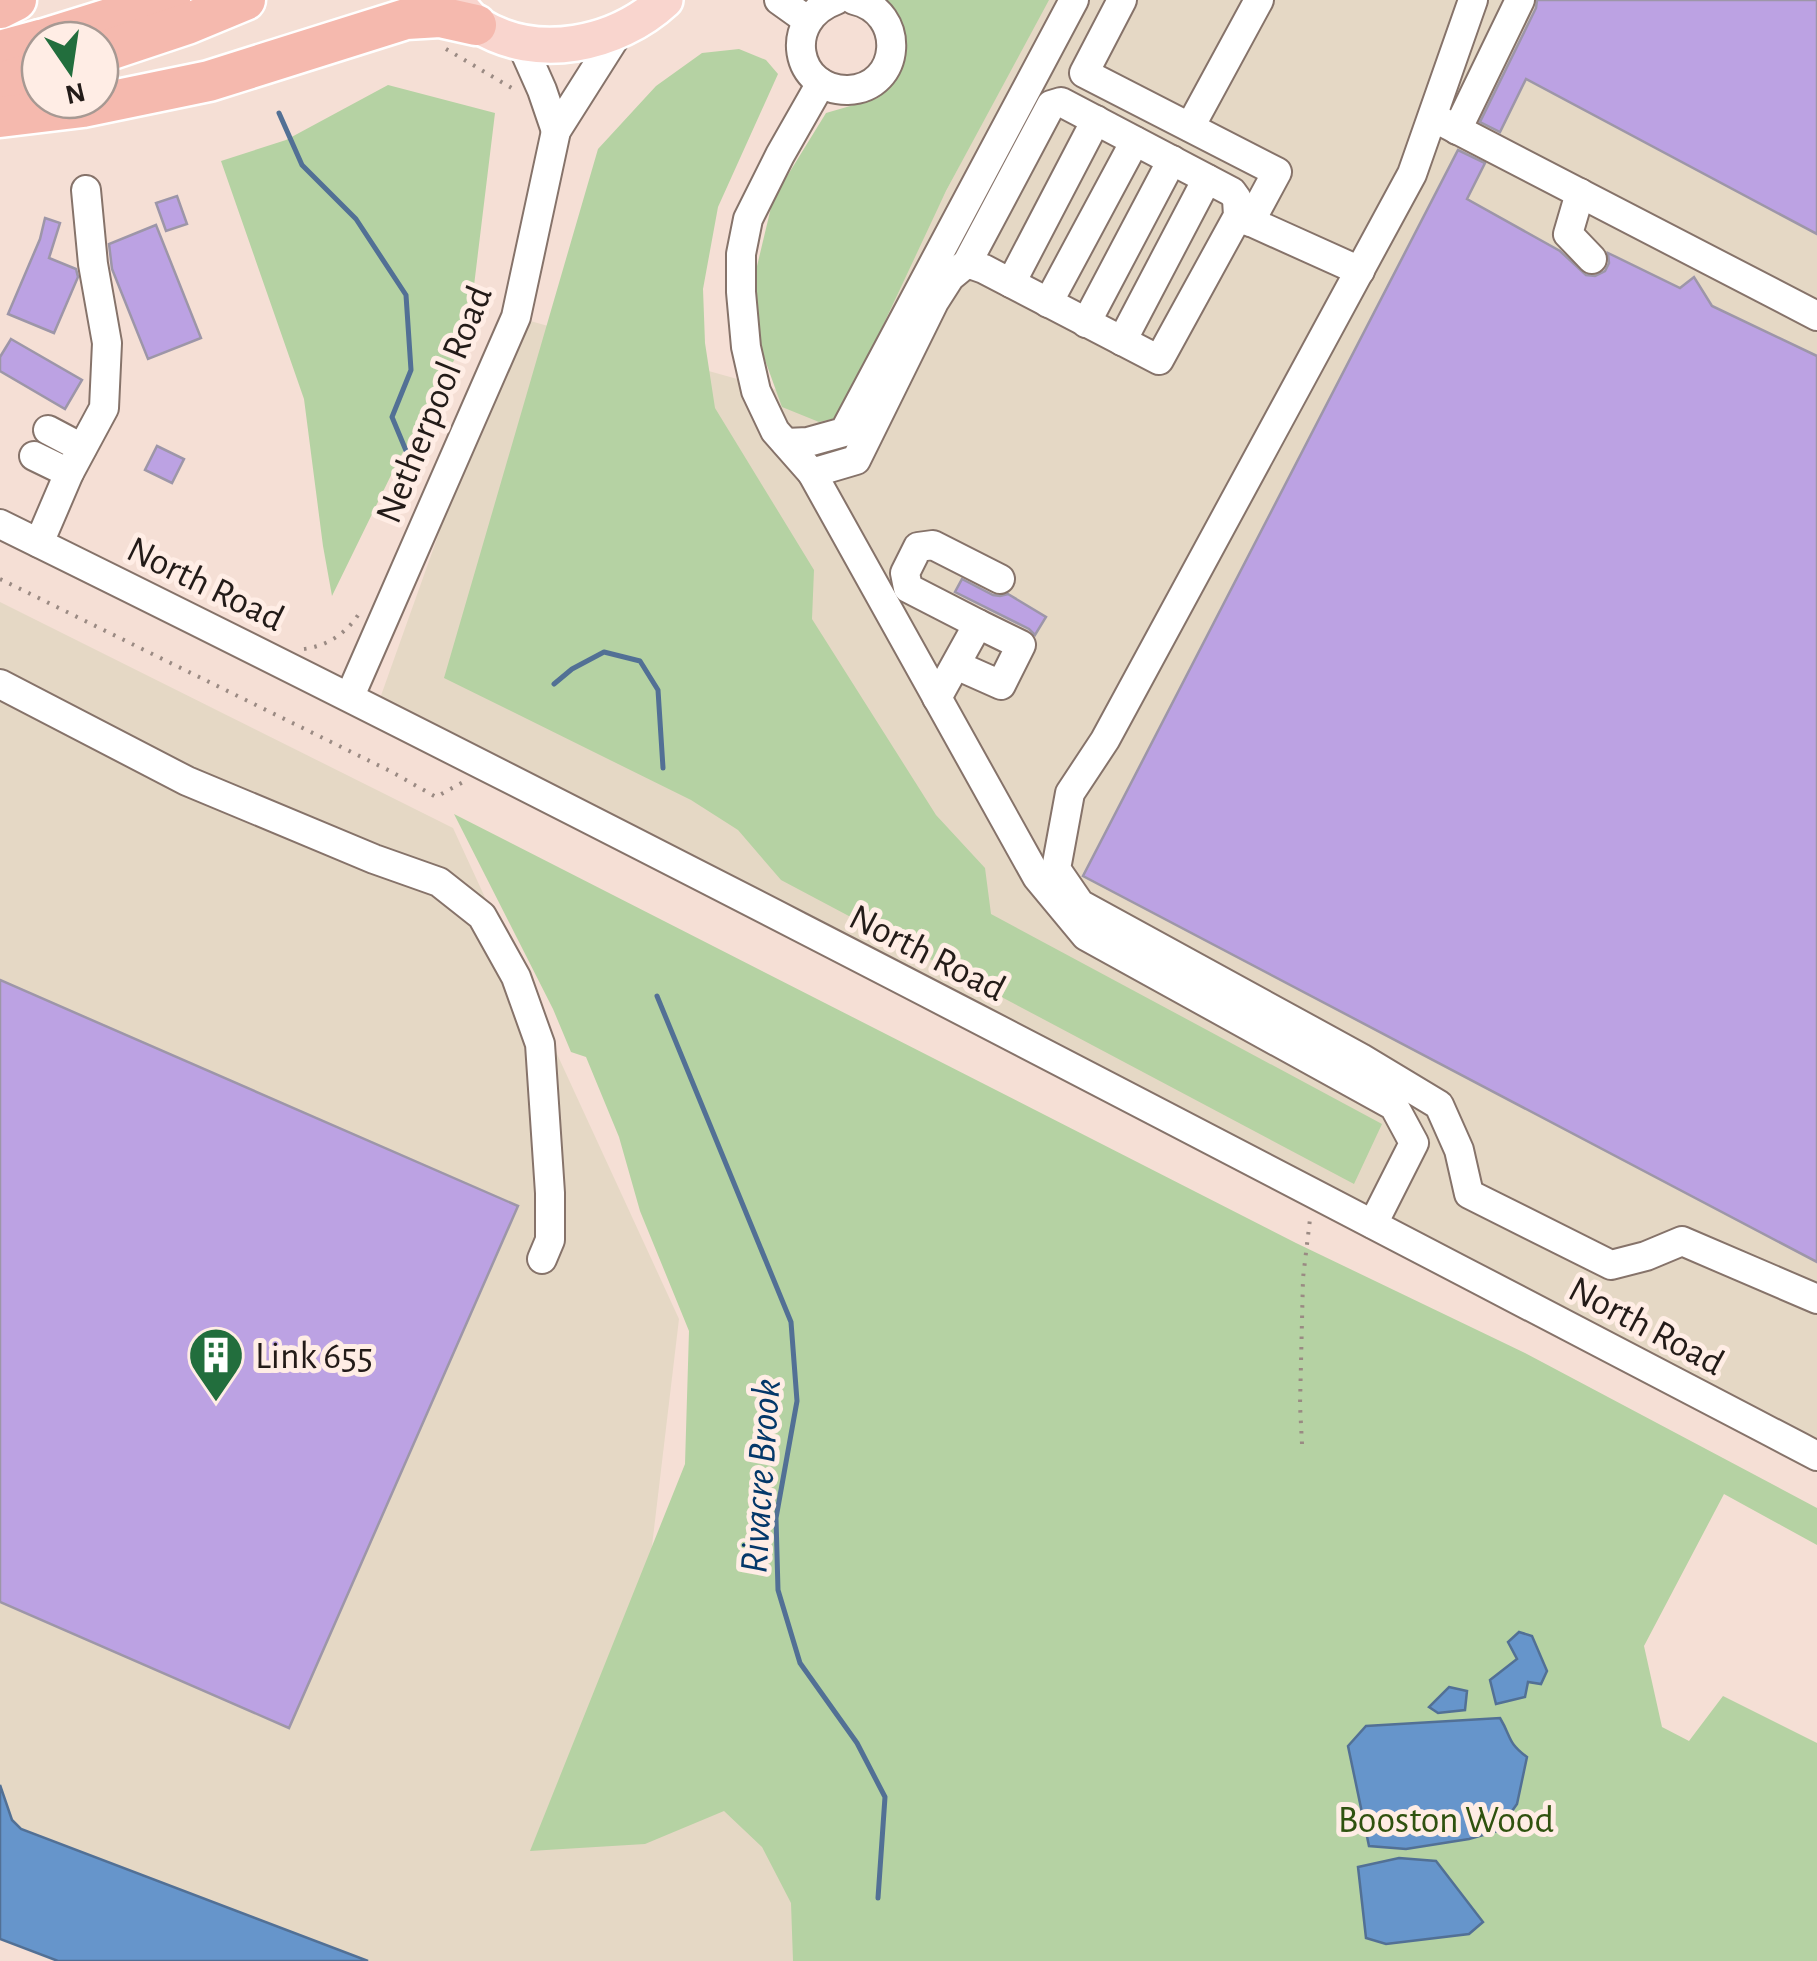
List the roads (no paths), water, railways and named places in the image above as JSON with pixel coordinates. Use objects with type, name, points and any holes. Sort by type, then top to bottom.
[{"type":"highway","points":[[0,8],[16,0]]},
{"type":"highway","points":[[105,20],[170,0]]},
{"type":"highway","points":[[120,46],[245,0]]},
{"type":"highway","points":[[0,117],[83,108],[208,81],[406,19],[465,12]]},
{"type":"main road","points":[[465,12],[522,45],[553,47],[620,30],[665,0]]},
{"type":"street","points":[[779,0],[808,20]]},
{"type":"street","points":[[836,0],[815,11],[808,20],[800,47],[803,61],[821,83],[850,90],[877,78],[892,52],[892,36],[886,22],[877,10],[854,0]]},
{"type":"street","points":[[786,443],[808,442],[844,432],[1074,0]]},
{"type":"street","points":[[967,263],[1159,360],[1277,172],[1084,73],[1122,0]]},
{"type":"street","points":[[1190,127],[1258,0]]},
{"type":"street","points":[[1446,124],[1473,0]]},
{"type":"street","points":[[1520,0],[1412,174],[1105,740],[1070,792],[1056,869],[1080,904],[1439,1105],[1458,1150],[1469,1194],[1611,1265],[1682,1242],[1817,1299]]},
{"type":"street","name":"Netherpool Road","points":[[350,696],[516,316],[556,131],[620,30]]},
{"type":"street","points":[[522,45],[556,131]]},
{"type":"street","points":[[821,83],[748,219],[742,254],[746,347],[756,390],[775,431],[812,473],[1037,878],[1086,936],[1394,1106],[1414,1143],[1373,1224]]},
{"type":"street","points":[[812,473],[856,460],[934,302],[950,277],[967,263],[1050,105],[1061,102],[1232,192],[1244,219],[1360,271]]},
{"type":"street","points":[[1011,283],[1096,120]]},
{"type":"street","points":[[1446,124],[1817,316]]},
{"type":"street","points":[[1048,303],[1135,141]]},
{"type":"street","points":[[1086,323],[1172,160]]},
{"type":"street","points":[[1122,342],[1207,179]]},
{"type":"street","points":[[39,543],[75,460],[104,408],[107,343],[93,264],[86,190]]},
{"type":"street","points":[[1580,193],[1568,234],[1592,259]]},
{"type":"street","points":[[48,430],[75,460]]},
{"type":"street","points":[[34,456],[75,460]]},
{"type":"street","name":"North Road","points":[[0,524],[350,696],[1817,1456]]},
{"type":"street","points":[[956,665],[1000,686],[1021,645],[908,588],[905,572],[918,547],[933,545],[1000,578]]},
{"type":"street","points":[[937,698],[978,624]]},
{"type":"street","points":[[0,684],[187,782],[439,882],[482,916],[516,977],[540,1044],[550,1209],[550,1240],[542,1259]]},
{"type":"water","points":[[1519,1632],[1532,1636],[1547,1671],[1541,1684],[1528,1682],[1525,1697],[1496,1704],[1490,1680],[1517,1659],[1508,1642]]},
{"type":"water","points":[[1449,1687],[1467,1691],[1465,1710],[1438,1713],[1429,1707]]},
{"type":"water","points":[[1500,1718],[1513,1743],[1527,1757],[1517,1804],[1498,1831],[1406,1849],[1369,1846],[1348,1746],[1366,1726]]},
{"type":"water","points":[[0,1785],[12,1820],[21,1829],[368,1961],[58,1961],[0,1939]]},
{"type":"water","points":[[1399,1858],[1436,1861],[1483,1922],[1469,1934],[1386,1944],[1366,1938],[1358,1867]]},
{"type":"waterway","name":"Rivacre Brook","points":[[279,113],[302,165],[356,219],[406,295],[411,370],[392,417],[417,477]]},
{"type":"waterway","points":[[554,684],[604,652],[640,661],[658,690],[663,768]]},
{"type":"waterway","name":"Rivacre Brook","points":[[657,996],[791,1322],[797,1401],[776,1518],[778,1590],[800,1663],[857,1743],[885,1797],[878,1898]]},
{"type":"place","name":"Link 655","points":[[216,1404]]},
{"type":"park label","name":"Booston Wood","points":[[1446,1819]]}]
